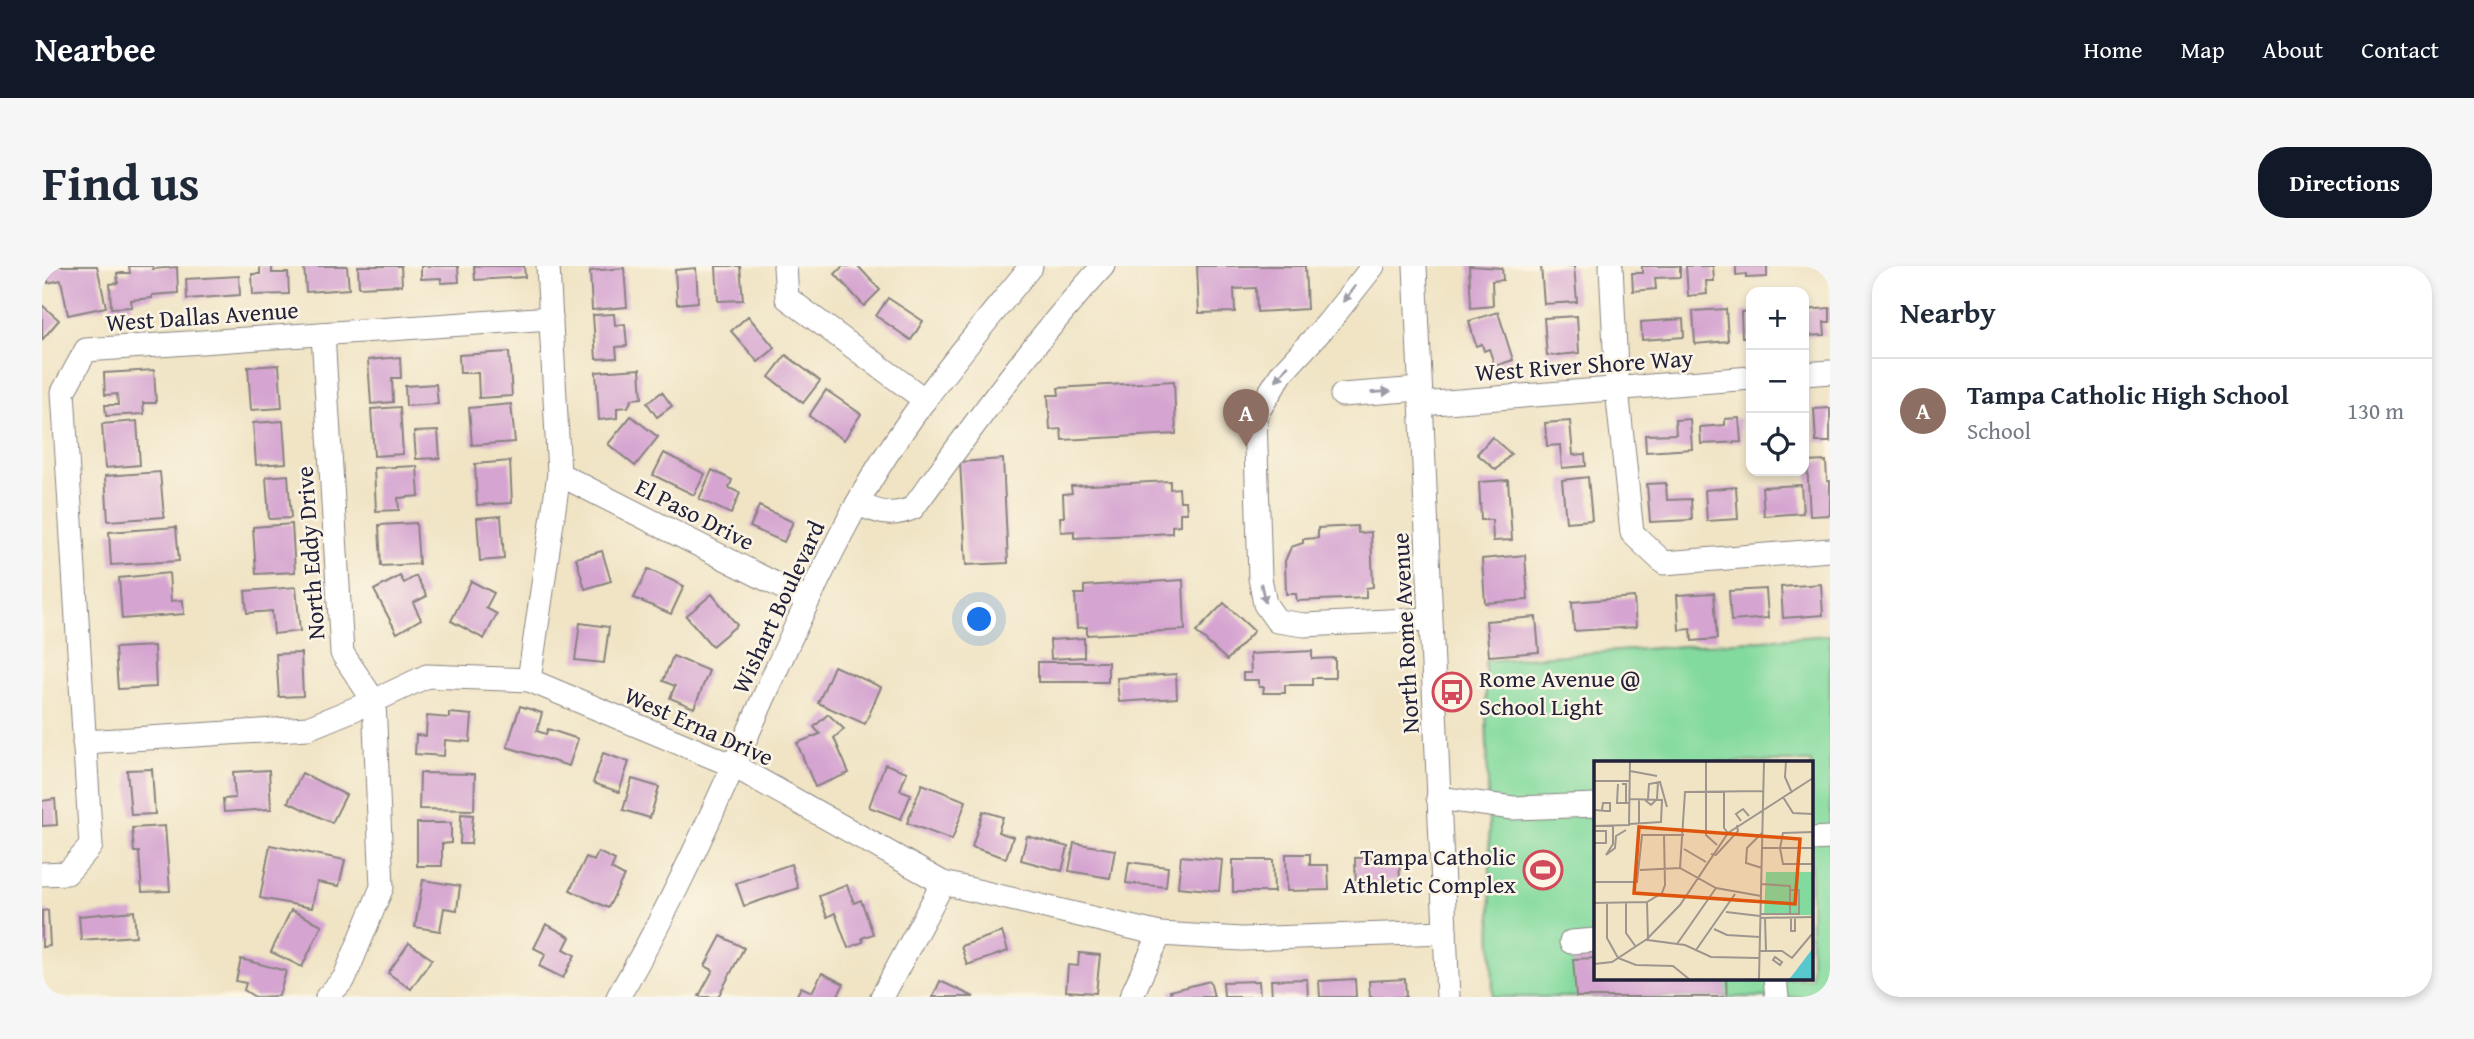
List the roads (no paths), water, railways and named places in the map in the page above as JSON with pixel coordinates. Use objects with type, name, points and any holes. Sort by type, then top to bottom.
[{"type":"street","points":[[530,680],[559,474],[548,266]]},
{"type":"street","points":[[785,266],[787,298],[925,400]]},
{"type":"street","name":"Wishart Boulevard","points":[[618,997],[654,937],[734,766],[807,600],[857,504],[891,447],[925,400],[1031,266]]},
{"type":"street","points":[[857,504],[886,514],[897,514],[913,508],[1011,374],[1103,266]]},
{"type":"street","points":[[1372,266],[1328,323],[1282,373],[1255,416],[1260,578],[1265,604],[1277,621],[1304,625],[1430,619]]},
{"type":"street","name":"North Rome Avenue","points":[[1415,266],[1448,997]]},
{"type":"street","points":[[1611,266],[1616,388],[1632,533],[1664,563],[1830,550]]},
{"type":"street","name":"West Dallas Avenue","points":[[84,742],[63,392],[86,350],[551,318]]},
{"type":"street","name":"North Eddy Drive","points":[[323,334],[342,653],[374,701]]},
{"type":"street","points":[[1809,374],[1830,372]]},
{"type":"street","name":"West River Shore Way","points":[[1342,395],[1420,396],[1616,388],[1746,378]]},
{"type":"street","name":"El Paso Drive","points":[[559,474],[807,600]]},
{"type":"street","name":"West Erna Drive","points":[[84,742],[308,728],[427,676],[530,680],[734,766],[943,883],[1160,934],[1242,939],[1445,932]]},
{"type":"street","points":[[327,997],[344,979],[382,887],[374,701]]},
{"type":"street","points":[[42,874],[68,873],[91,846],[84,742]]},
{"type":"street","points":[[1438,798],[1513,808],[1594,804]]},
{"type":"street","points":[[1812,839],[1830,838]]},
{"type":"street","points":[[882,997],[943,883]]},
{"type":"street","points":[[1131,997],[1160,934]]},
{"type":"street","points":[[1571,942],[1594,940]]},
{"type":"street","points":[[1776,979],[1777,997]]},
{"type":"place","name":"Tampa Catholic High School","points":[[1246,447]]},
{"type":"place","name":"Rome Avenue @ School Light","points":[[1452,692]]},
{"type":"place","name":"Tampa Catholic Athletic Complex","points":[[1543,870]]}]
